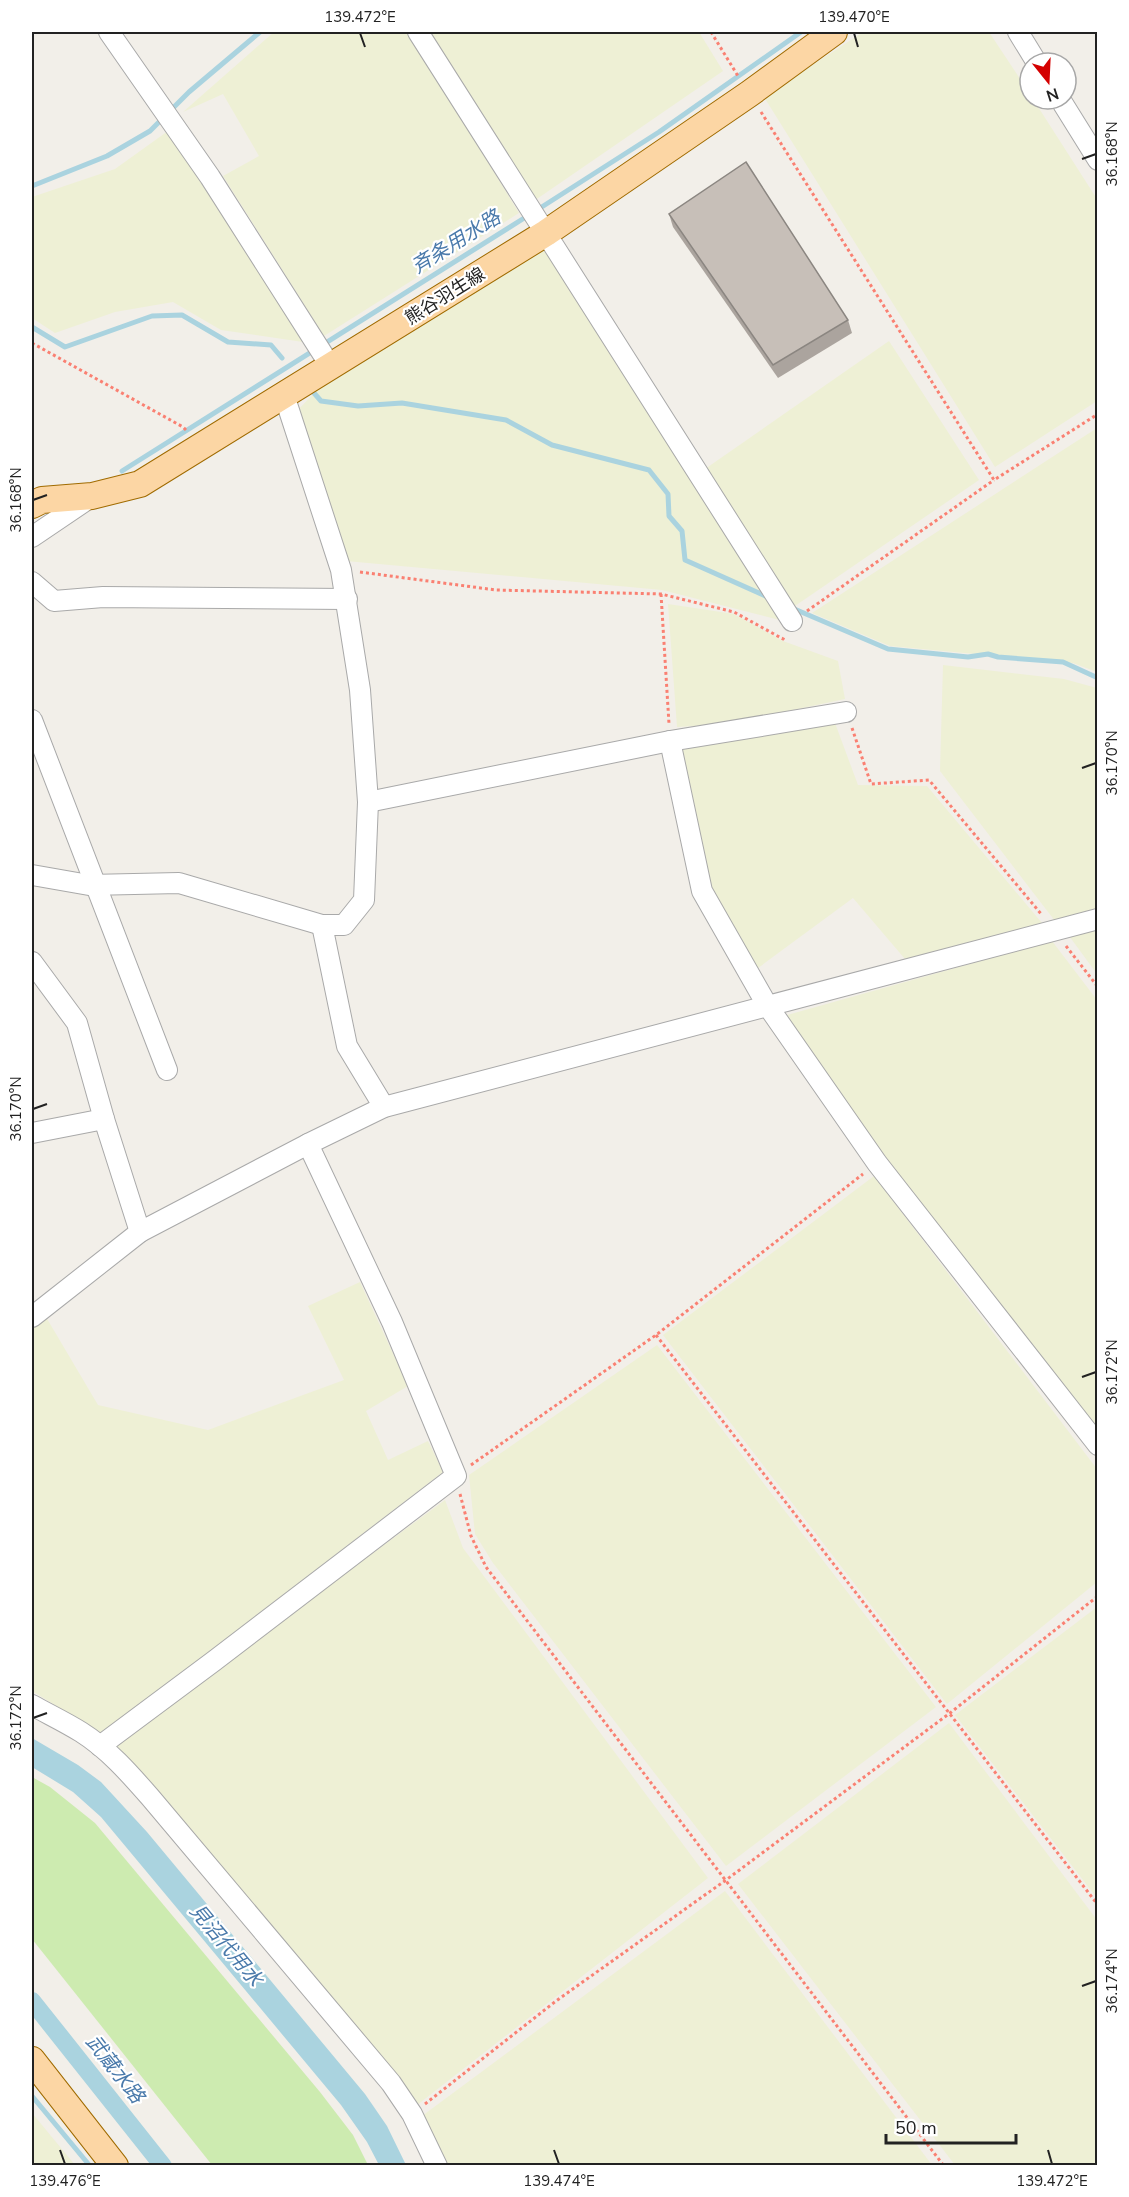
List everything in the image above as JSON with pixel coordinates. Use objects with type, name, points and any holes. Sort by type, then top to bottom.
[{"type":"main road","name":"熊谷羽生線","points":[[32,505],[42,500],[92,496],[140,484],[544,229],[749,93],[834,32]]},
{"type":"main road","points":[[32,2060],[115,2166]]},
{"type":"street","points":[[109,32],[166,112],[329,365]]},
{"type":"street","points":[[418,32],[785,609]]},
{"type":"street","points":[[1018,32],[1030,51]]},
{"type":"street","points":[[1067,111],[1098,160]]},
{"type":"street","points":[[32,874],[94,884],[179,883],[322,926],[344,925],[364,900],[368,802],[360,690],[347,599],[341,570],[284,395]]},
{"type":"street","points":[[32,537],[92,496]]},
{"type":"street","points":[[32,582],[54,601],[103,597],[347,599]]},
{"type":"street","points":[[368,802],[670,741],[846,712]]},
{"type":"street","points":[[32,720],[167,1070]]},
{"type":"street","points":[[670,741],[702,891],[767,1005],[878,1163],[1098,1445]]},
{"type":"street","points":[[32,1317],[140,1233],[308,1144],[384,1107],[1098,919]]},
{"type":"street","points":[[322,926],[347,1046],[384,1107]]},
{"type":"street","points":[[32,962],[77,1023],[140,1233]]},
{"type":"street","points":[[32,1133],[104,1119]]},
{"type":"street","points":[[100,1746],[456,1476],[392,1322],[308,1144]]},
{"type":"street","points":[[34,1710],[82,1733],[128,1772],[391,2084],[412,2114],[437,2166]]},
{"type":"path","points":[[711,32],[734,68]]},
{"type":"path","points":[[749,93],[994,480]]},
{"type":"path","points":[[32,343],[183,427]]},
{"type":"path","points":[[341,570],[496,590],[661,594],[734,612],[783,639],[785,609],[1098,414]]},
{"type":"path","points":[[661,594],[670,741]]},
{"type":"path","points":[[846,712],[871,784],[929,780],[1054,929],[1098,987]]},
{"type":"path","points":[[878,1163],[656,1335],[456,1476],[471,1536],[486,1567],[944,2166]]},
{"type":"path","points":[[656,1335],[1098,1905]]},
{"type":"path","points":[[412,2114],[556,2001],[726,1880],[950,1713],[1098,1596]]},
{"type":"green space","points":[[274,32],[409,32],[519,213],[324,336],[223,176],[259,156],[223,94],[183,112]]},
{"type":"green space","points":[[425,32],[699,32],[723,71],[531,203]]},
{"type":"green space","points":[[863,32],[989,32],[1018,76],[1018,111],[1041,111],[1097,199],[1097,401],[995,467],[764,97]]},
{"type":"green space","points":[[168,131],[303,342],[221,330],[173,302],[115,312],[55,333],[32,318],[32,197],[115,169]]},
{"type":"green space","points":[[546,244],[780,620],[662,590],[346,561],[294,414],[320,387]]},
{"type":"green space","points":[[889,341],[979,480],[792,608],[705,469]]},
{"type":"green space","points":[[1097,428],[1097,672],[1073,663],[890,646],[812,613]]},
{"type":"green space","points":[[668,604],[734,614],[783,641],[838,661],[845,699],[726,724],[677,727]]},
{"type":"green space","points":[[943,665],[1064,679],[1097,688],[1097,908],[1055,921],[940,771]]},
{"type":"green space","points":[[835,723],[858,785],[927,786],[1042,923],[905,959],[853,898],[754,971],[706,880],[681,747]]},
{"type":"green space","points":[[1097,925],[1097,974],[1067,933]]},
{"type":"green space","points":[[1052,941],[1097,1000],[1097,1436],[780,1017]]},
{"type":"green space","points":[[874,1176],[1097,1469],[1097,1582],[947,1704],[663,1335]]},
{"type":"green space","points":[[360,1282],[408,1386],[366,1411],[388,1460],[428,1441],[443,1472],[102,1734],[32,1691],[32,1328],[46,1317],[98,1405],[208,1430],[344,1380],[308,1306]]},
{"type":"green space","points":[[657,1345],[936,1707],[726,1866],[493,1563],[475,1534],[469,1475]]},
{"type":"green space","points":[[445,1500],[463,1548],[708,1878],[412,2109],[111,1746]]},
{"type":"green space","points":[[1097,1607],[1097,1898],[955,1715]]},
{"type":"green space","points":[[949,1723],[1097,1920],[1097,2165],[955,2165],[738,1884]]},
{"type":"green space","points":[[32,1777],[50,1787],[95,1823],[320,2092],[353,2135],[368,2165],[212,2165],[32,1939]]},
{"type":"green space","points":[[725,1891],[932,2165],[444,2165],[422,2116]]},
{"type":"green space","points":[[32,2113],[75,2165],[32,2165]]},
{"type":"water","name":"見沼代用水","points":[[32,1738],[78,1765],[101,1782],[147,1832],[365,2094],[387,2126],[406,2165],[379,2165],[367,2142],[341,2105],[101,1817],[73,1792],[32,1767]]},
{"type":"building","points":[[746,162],[848,320],[773,365],[669,214]]},
{"type":"waterway","points":[[32,186],[107,156],[150,131],[189,92],[260,32]]},
{"type":"waterway","name":"斉条用水路","points":[[537,210],[659,132],[801,32]]},
{"type":"waterway","name":"斉条用水路","points":[[122,471],[529,215]]},
{"type":"waterway","points":[[32,327],[65,347],[152,316],[182,315],[228,342],[271,345],[282,358]]},
{"type":"waterway","points":[[314,393],[321,401],[358,406],[402,403],[506,420],[552,445],[649,470],[668,494],[669,516],[682,531],[685,560],[770,598]]},
{"type":"waterway","points":[[792,608],[888,649],[968,657],[988,654],[998,657],[1063,662],[1098,678]]},
{"type":"waterway","name":"武蔵水路","points":[[32,2001],[163,2166]]},
{"type":"waterway","points":[[32,2096],[90,2166]]}]
